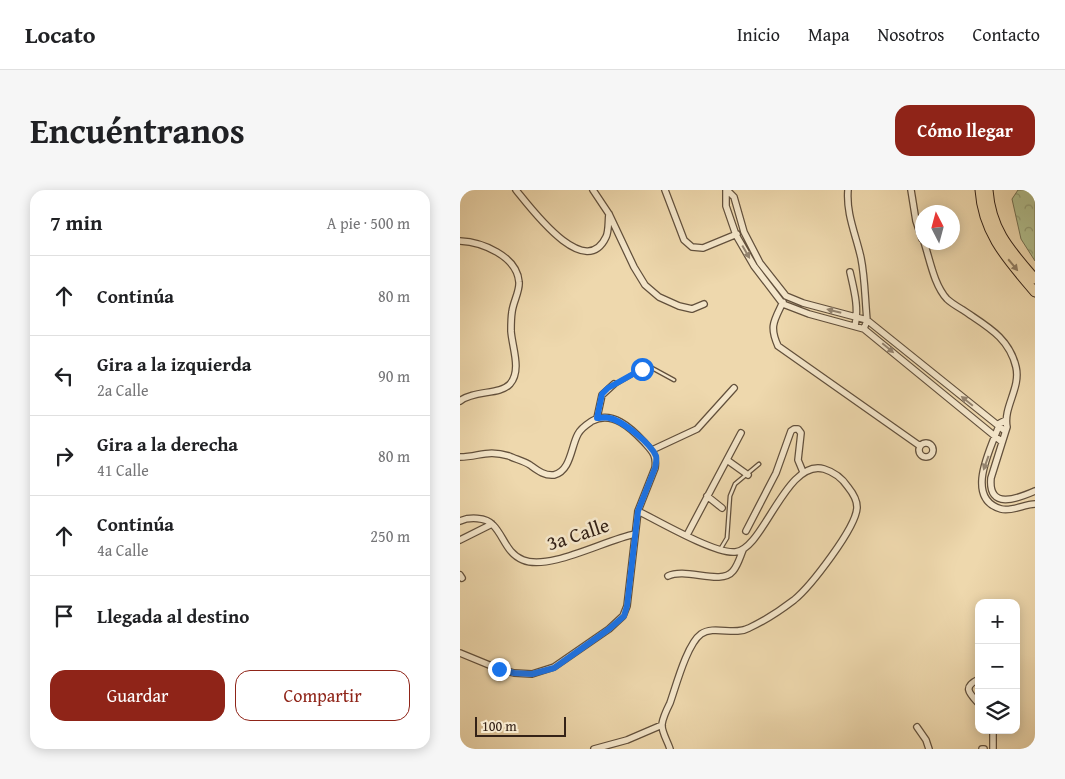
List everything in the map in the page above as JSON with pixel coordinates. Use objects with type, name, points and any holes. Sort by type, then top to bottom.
[{"type":"highway","points":[[980,190],[984,217],[993,237],[1006,257],[1035,292]]},
{"type":"highway","points":[[988,190],[996,226],[1009,247],[1035,279]]},
{"type":"street","points":[[516,190],[529,208],[556,235],[572,248],[580,251],[588,252],[595,249],[605,239],[609,214]]},
{"type":"street","points":[[593,190],[609,214],[639,276],[652,292],[669,303],[688,309],[704,304]]},
{"type":"street","points":[[665,190],[684,240],[692,247],[703,248],[744,232]]},
{"type":"street","points":[[727,190],[726,206],[736,235],[754,266],[782,304],[809,314],[864,329],[1002,442]]},
{"type":"street","points":[[727,190],[734,197],[744,232],[760,263],[786,296],[803,303],[868,320],[1005,431]]},
{"type":"street","points":[[848,190],[849,213],[861,259],[868,320],[864,329]]},
{"type":"street","points":[[911,190],[915,215]]},
{"type":"street","points":[[460,241],[483,245],[506,259],[517,272],[519,284],[512,312],[511,330],[516,365],[513,379],[510,384],[503,388],[473,394],[460,401]]},
{"type":"street","points":[[926,250],[939,287],[947,299],[998,335],[1010,349],[1017,369],[1016,387],[1006,420],[1007,427],[990,478],[992,492],[999,499],[1011,500],[1035,491]]},
{"type":"street","points":[[850,272],[857,303],[855,326]]},
{"type":"street","points":[[786,296],[773,324],[773,335],[778,346],[920,446]]},
{"type":"street","points":[[597,418],[602,394],[614,384]]},
{"type":"street","points":[[652,450],[697,428],[734,388]]},
{"type":"street","points":[[460,457],[490,452],[529,464],[542,474],[554,475],[563,470],[578,434],[584,426],[597,418],[610,418],[620,422],[636,434],[656,455],[655,468],[638,511],[627,606],[624,616],[554,668],[532,674],[514,673],[499,669],[460,653]]},
{"type":"street","points":[[1006,420],[1000,423],[982,474],[981,488],[992,504],[1001,509],[1035,504]]},
{"type":"street","points":[[746,531],[776,473],[791,431],[794,429],[798,429],[801,433],[798,460],[803,472]]},
{"type":"street","points":[[687,535],[741,433]]},
{"type":"street","points":[[727,460],[748,475]]},
{"type":"street","points":[[668,576],[674,573],[712,577],[728,575],[733,571],[744,550],[754,540],[788,489],[803,472],[812,468],[819,468],[837,475],[846,484],[857,506],[855,519],[849,531],[816,576],[794,600],[743,631],[714,631],[701,634],[692,645],[662,725],[670,749]]},
{"type":"street","points":[[707,496],[722,508]]},
{"type":"street","points":[[1011,500],[1011,509]]},
{"type":"street","points":[[638,511],[720,550],[735,552],[744,550]]},
{"type":"street","points":[[460,520],[468,518],[480,519],[492,524]]},
{"type":"street","points":[[460,540],[492,524]]},
{"type":"street","name":"3a Calle","points":[[492,524],[507,548],[523,560],[542,562],[560,560],[617,538],[635,534]]},
{"type":"street","points":[[975,681],[972,683],[968,693],[975,700]]},
{"type":"street","points":[[594,749],[628,740],[662,725]]},
{"type":"street","points":[[917,727],[929,749]]},
{"type":"street","points":[[993,734],[994,749]]},
{"type":"lane","points":[[614,384],[642,369],[652,368],[674,380]]},
{"type":"lane","points":[[720,550],[727,538],[730,496],[736,484],[759,464]]},
{"type":"green space","points":[[1018,190],[1035,190],[1035,261],[1021,239],[1012,199]]},
{"type":"route","points":[[499,669],[514,673],[532,674],[554,668],[624,616],[627,606],[638,511],[655,468],[656,455],[636,434],[620,422],[610,418],[597,418],[602,394],[608,388],[642,369]]}]
